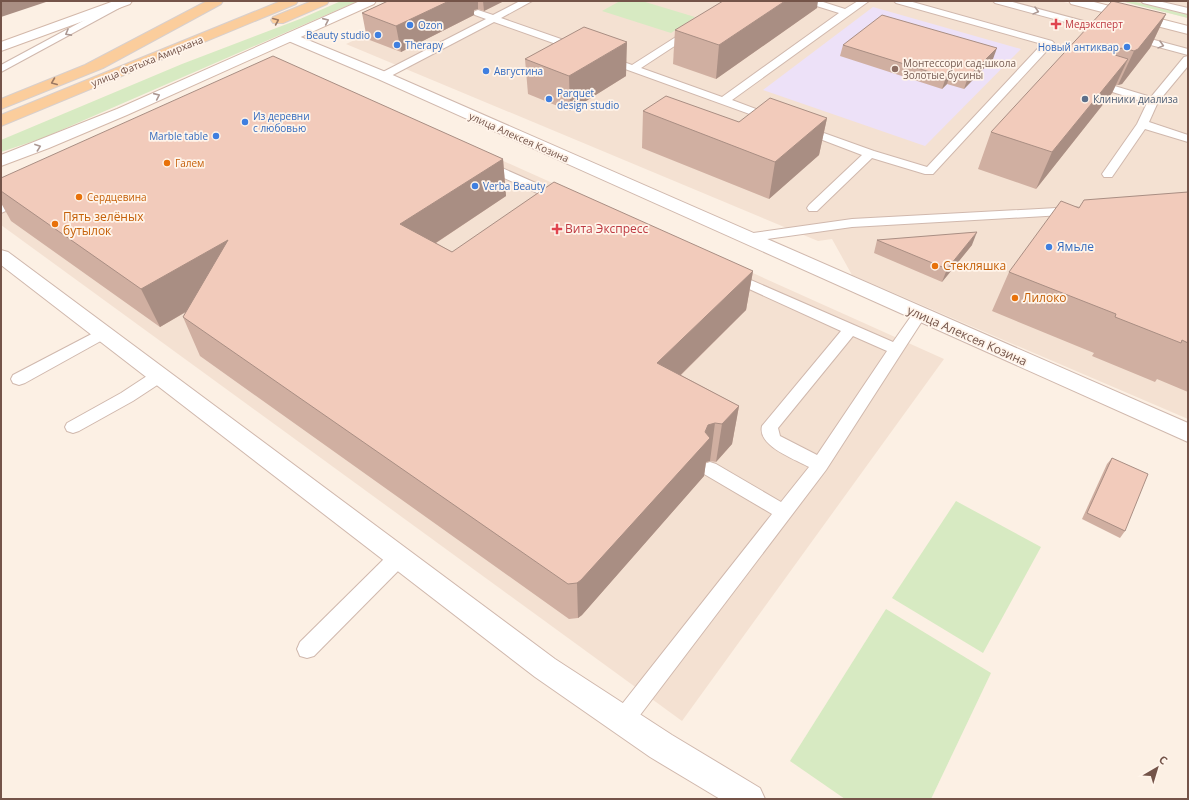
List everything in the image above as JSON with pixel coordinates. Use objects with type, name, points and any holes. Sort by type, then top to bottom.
[{"type":"main road","points":[[90,68],[217,1]]},
{"type":"main road","name":"улица Фатыха Амирхана","points":[[1,121],[292,1]]},
{"type":"main road","points":[[42,104],[133,74],[237,34],[266,25],[323,1]]},
{"type":"main road","name":"улица Фатыха Амирхана","points":[[1,104],[206,21]]},
{"type":"street","points":[[1,47],[127,1]]},
{"type":"street","points":[[1,161],[44,145],[115,115],[370,1]]},
{"type":"street","points":[[1075,1],[1188,30]]},
{"type":"street","points":[[1105,1],[1188,22]]},
{"type":"street","name":"улица Алексея Козина","points":[[291,37],[383,76],[1188,433]]},
{"type":"street","points":[[1,256],[545,668],[662,746],[749,799]]},
{"type":"lane","points":[[1,68],[127,1]]},
{"type":"lane","points":[[383,76],[527,1]]},
{"type":"lane","points":[[810,1],[846,12]]},
{"type":"lane","points":[[724,101],[846,12],[864,1]]},
{"type":"lane","points":[[599,56],[870,154],[929,171],[1049,43],[925,4],[899,1]]},
{"type":"lane","points":[[998,1],[1188,52]]},
{"type":"lane","points":[[1146,1],[1188,11]]},
{"type":"lane","points":[[478,14],[585,51]]},
{"type":"lane","points":[[634,68],[699,27]]},
{"type":"lane","points":[[1108,174],[1143,124],[1153,101],[1188,59]]},
{"type":"lane","points":[[1104,86],[1153,101]]},
{"type":"lane","points":[[744,122],[756,112]]},
{"type":"lane","points":[[1143,124],[1188,139]]},
{"type":"lane","points":[[813,208],[870,154]]},
{"type":"lane","points":[[474,160],[572,204]]},
{"type":"lane","points":[[1,209],[34,194]]},
{"type":"lane","points":[[746,238],[852,223],[1088,210]]},
{"type":"lane","points":[[715,268],[896,349]]},
{"type":"lane","points":[[623,720],[820,465],[919,315]]},
{"type":"lane","points":[[820,465],[774,440],[770,436],[769,430],[770,426],[851,329]]},
{"type":"lane","points":[[19,379],[103,333]]},
{"type":"lane","points":[[73,427],[127,397],[160,376]]},
{"type":"lane","points":[[710,469],[784,512]]},
{"type":"lane","points":[[307,649],[399,557]]},
{"type":"shaded area","points":[[438,1],[1060,1],[1188,34],[1188,419],[852,275],[832,239],[818,241],[346,44]]},
{"type":"shaded area","points":[[1121,1],[1188,1],[1188,18]]},
{"type":"shaded area","name":"Монтессори сад-школа Золотые бусины","points":[[873,7],[1021,49],[925,146],[763,90]]},
{"type":"shaded area","points":[[281,61],[944,359],[682,721],[1,225],[1,187]]},
{"type":"green space","points":[[341,1],[358,1],[43,138],[1,152],[1,140],[182,64],[300,19]]},
{"type":"green space","points":[[620,1],[642,1],[695,17],[671,33],[602,11]]},
{"type":"green space","points":[[1121,1],[1132,1],[1188,15],[1188,18]]},
{"type":"green space","points":[[956,501],[1041,547],[983,653],[892,598]]},
{"type":"green space","points":[[886,609],[991,673],[931,799],[845,799],[790,761]]},
{"type":"building","points":[[388,1],[449,1],[396,26],[362,13]]},
{"type":"building","points":[[723,1],[785,1],[719,45],[675,30]]},
{"type":"building","points":[[1112,1],[1166,14],[1138,49],[1134,51],[1124,48],[1114,49],[1113,52],[1115,55],[1128,59],[1052,152],[991,132]]},
{"type":"building","points":[[882,15],[997,48],[968,77],[951,72],[946,77],[843,45]]},
{"type":"building","points":[[584,27],[627,42],[569,76],[525,59]]},
{"type":"building","points":[[273,56],[503,159],[400,224],[452,252],[554,182],[753,271],[657,363],[739,406],[722,424],[715,423],[708,425],[705,432],[710,438],[577,583],[568,584],[183,317],[228,240],[141,289],[1,191],[1,178]]},
{"type":"building","points":[[666,96],[739,122],[770,98],[827,118],[775,162],[643,111]]},
{"type":"building","points":[[1188,192],[1188,343],[1182,340],[1181,343],[1115,317],[1116,314],[1009,272],[1061,201],[1079,208],[1084,200]]},
{"type":"building","points":[[977,232],[947,269],[877,240]]},
{"type":"building","points":[[1112,458],[1148,474],[1125,531],[1087,513]]},
{"type":"place","name":"Медэксперт","points":[[1056,24]]},
{"type":"place","name":"Ozon","points":[[410,25]]},
{"type":"place","name":"Beauty studio","points":[[378,35]]},
{"type":"place","name":"Therapy","points":[[397,45]]},
{"type":"place","name":"Новый антиквар","points":[[1127,47]]},
{"type":"place","name":"Монтессори сад-школа Золотые бусины","points":[[895,69]]},
{"type":"place","name":"Августина","points":[[486,71]]},
{"type":"place","name":"Parquet design studio","points":[[549,99]]},
{"type":"place","name":"Клиники диализа","points":[[1085,99]]},
{"type":"place","name":"Из деревни с любовью","points":[[245,122]]},
{"type":"place","name":"Marble table","points":[[216,136]]},
{"type":"place","name":"Галем","points":[[167,163]]},
{"type":"place","name":"Verba Beauty","points":[[475,186]]},
{"type":"place","name":"Сердцевина","points":[[79,197]]},
{"type":"place","name":"Пять зелёных бутылок","points":[[55,224]]},
{"type":"place","name":"Вита Экспресс","points":[[557,229]]},
{"type":"place","name":"Ямьле","points":[[1049,247]]},
{"type":"place","name":"Стекляшка","points":[[935,266]]},
{"type":"place","name":"Лилоко","points":[[1015,298]]}]
